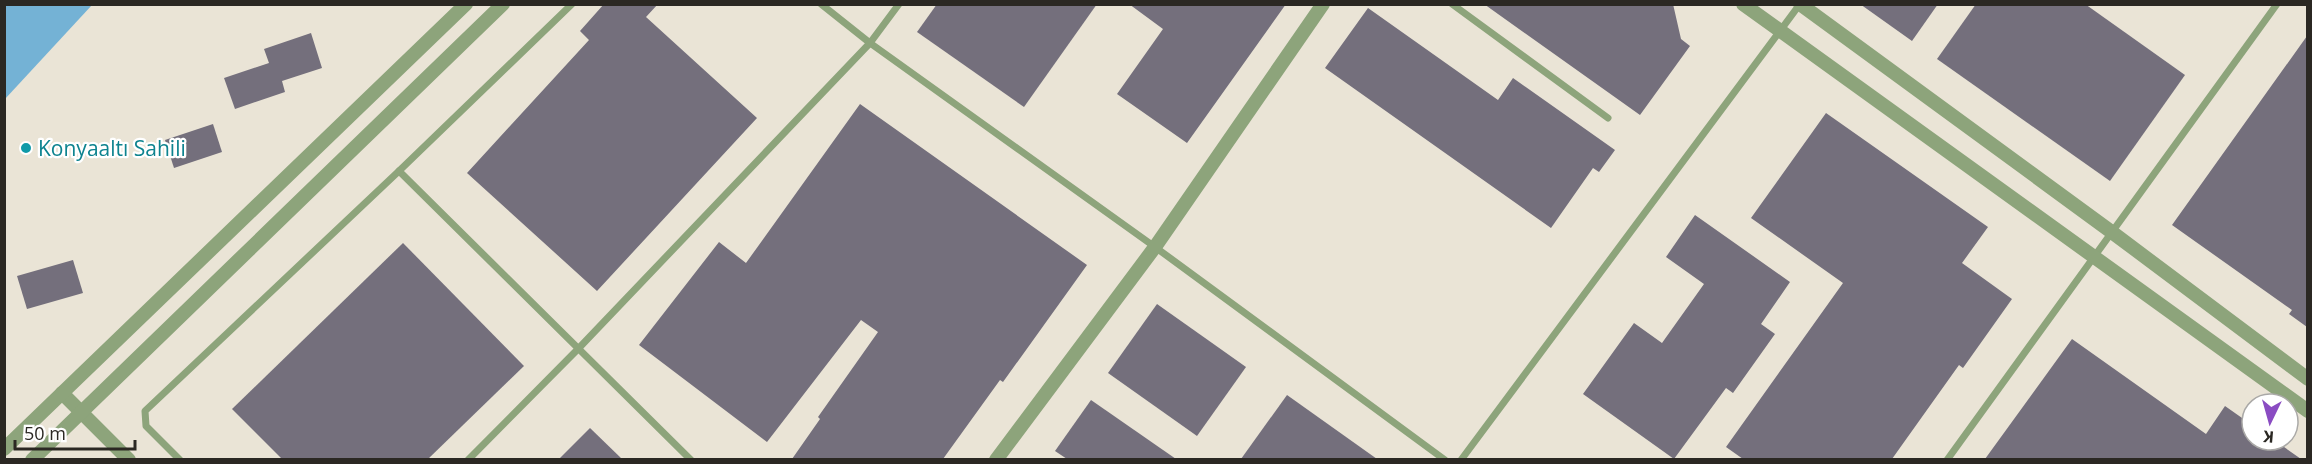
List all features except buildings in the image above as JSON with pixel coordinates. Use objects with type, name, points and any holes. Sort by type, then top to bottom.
[{"type":"street","points":[[4,449],[466,4]]},
{"type":"street","points":[[32,459],[503,4]]},
{"type":"street","points":[[996,459],[1155,247],[1323,4]]},
{"type":"street","points":[[1743,4],[2307,411]]},
{"type":"street","points":[[1800,5],[2113,233],[2307,379]]},
{"type":"street","points":[[392,75],[411,94]]},
{"type":"street","points":[[372,95],[391,113]]},
{"type":"street","points":[[62,393],[129,459]]},
{"type":"lane","points":[[180,459],[146,426],[145,411],[572,4]]},
{"type":"lane","points":[[821,4],[870,43],[1445,459]]},
{"type":"lane","points":[[468,459],[578,349],[870,43],[898,4]]},
{"type":"lane","points":[[1452,4],[1608,118]]},
{"type":"lane","points":[[1947,459],[2277,4]]},
{"type":"lane","points":[[1461,459],[1800,5]]},
{"type":"lane","points":[[399,171],[691,459]]},
{"type":"water","points":[[4,5],[92,5],[5,99]]},
{"type":"place","name":"Konyaaltı Sahili","points":[[26,148]]}]
